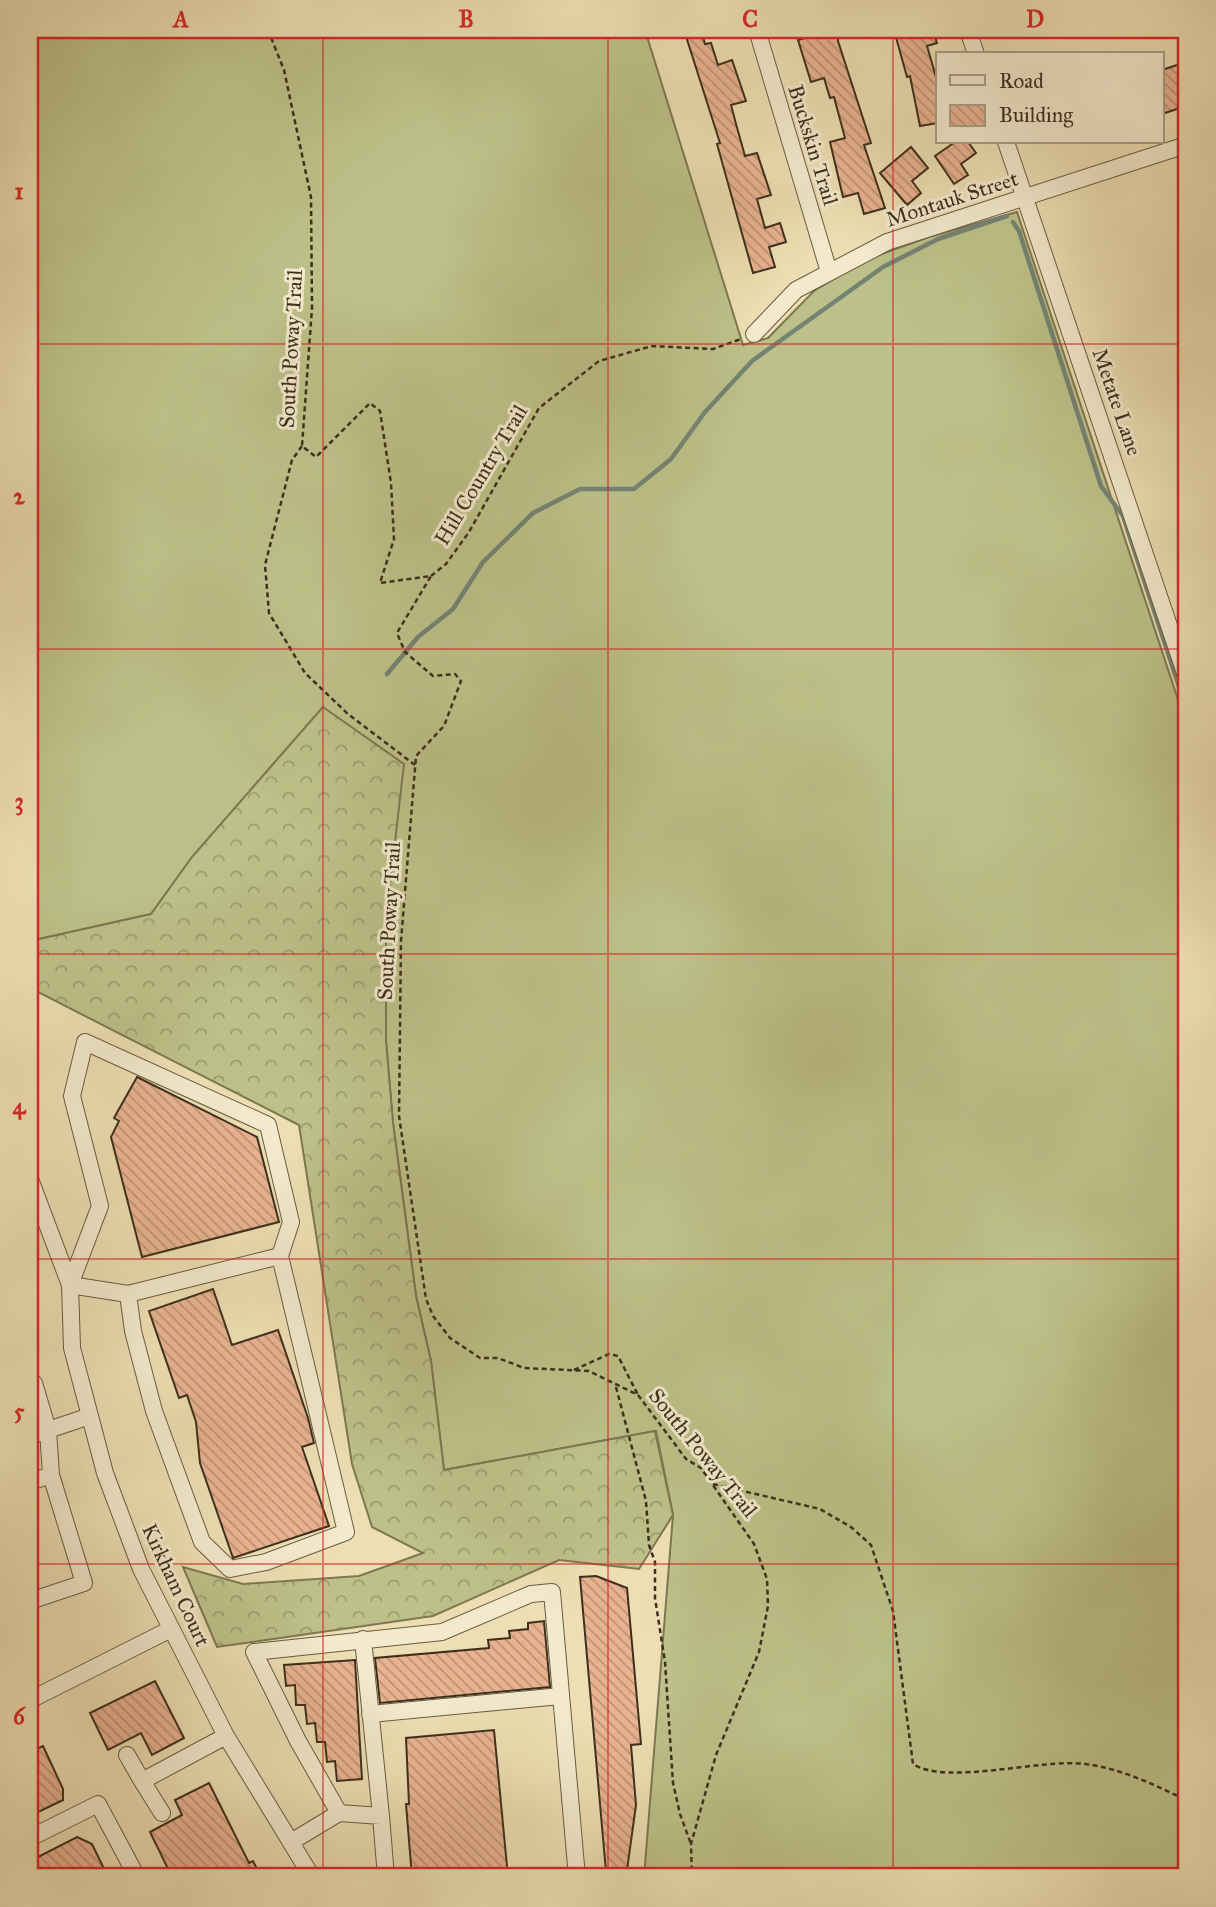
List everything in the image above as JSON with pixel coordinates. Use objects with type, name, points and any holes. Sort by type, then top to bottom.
[{"type":"street","name":"Buckskin Trail","points":[[757,30],[829,272]]},
{"type":"street","points":[[968,30],[975,52]]},
{"type":"street","name":"Metate Lane","points":[[1007,144],[1186,676]]},
{"type":"street","name":"Montauk Street","points":[[754,334],[796,290],[887,242],[1186,145]]},
{"type":"street","points":[[70,1284],[100,1206],[72,1096],[85,1042],[268,1125],[291,1222],[280,1256],[346,1532],[266,1562],[230,1569],[202,1542],[154,1411],[133,1331],[128,1294]]},
{"type":"street","points":[[30,1179],[70,1284]]},
{"type":"street","points":[[70,1284],[128,1294],[280,1256]]},
{"type":"street","name":"Kirkham Court","points":[[70,1284],[72,1348],[105,1473],[132,1545],[226,1736],[312,1877]]},
{"type":"street","points":[[30,1384],[34,1383],[48,1430],[51,1475],[84,1583],[30,1601]]},
{"type":"street","points":[[30,1436],[90,1416]]},
{"type":"street","points":[[30,1482],[51,1475]]},
{"type":"street","points":[[339,1813],[298,1741],[254,1652],[442,1632],[531,1594],[552,1592],[577,1877]]},
{"type":"street","points":[[30,1700],[171,1629]]},
{"type":"street","points":[[363,1639],[386,1877]]},
{"type":"street","points":[[369,1714],[561,1696]]},
{"type":"street","points":[[142,1781],[226,1736]]},
{"type":"street","points":[[127,1755],[162,1813]]},
{"type":"street","points":[[30,1838],[98,1804],[137,1877]]},
{"type":"street","points":[[291,1842],[339,1813],[381,1816]]},
{"type":"path","name":"South Poway Trail","points":[[268,30],[284,70],[311,197],[312,308],[302,446],[316,457],[370,403],[380,411],[391,484],[394,539],[380,583],[431,576]]},
{"type":"path","name":"Hill Country Trail","points":[[431,576],[446,564],[469,533],[539,408],[599,361],[652,346],[713,349],[754,334]]},
{"type":"path","points":[[302,446],[292,460],[265,565],[269,613],[305,673],[348,714],[415,765]]},
{"type":"path","name":"South Poway Trail","points":[[431,576],[397,633],[405,652],[433,676],[455,674],[460,681],[444,726],[416,757],[401,941],[399,1116],[426,1299],[433,1316],[450,1338],[480,1358],[498,1358],[524,1368],[589,1371],[638,1395],[686,1459],[701,1468],[754,1544],[767,1579],[768,1606],[760,1652],[716,1755],[691,1844],[692,1877]]},
{"type":"path","points":[[573,1371],[609,1354],[618,1356],[638,1395]]},
{"type":"path","points":[[616,1385],[646,1501],[649,1545],[655,1562],[655,1598],[665,1662],[673,1783],[691,1844]]},
{"type":"path","points":[[713,1485],[820,1509],[851,1527],[871,1545],[893,1611],[914,1765],[923,1770],[952,1771],[1084,1763],[1140,1779],[1186,1800]]},
{"type":"green space","points":[[30,30],[645,30],[743,345],[768,338],[814,291],[865,260],[929,237],[1017,212],[1186,724],[1186,1877],[644,1877],[673,1515],[656,1431],[444,1470],[431,1361],[416,1296],[393,1123],[386,1041],[386,920],[323,707],[192,857],[151,914],[30,941]]},
{"type":"green space","points":[[323,707],[404,764],[386,920],[386,1041],[393,1123],[416,1296],[431,1361],[444,1470],[655,1431],[673,1515],[639,1569],[559,1560],[433,1616],[217,1647],[183,1567],[243,1584],[359,1576],[423,1553],[372,1527],[352,1464],[299,1125],[30,988],[30,941],[151,914],[192,857]]},
{"type":"building","points":[[684,30],[701,30],[705,44],[711,43],[718,65],[732,60],[746,101],[731,105],[745,156],[757,153],[771,195],[757,199],[765,228],[780,223],[786,242],[769,247],[775,267],[753,273],[717,144],[720,143]]},
{"type":"building","points":[[814,30],[838,30],[838,41],[871,143],[864,145],[885,208],[864,214],[858,193],[843,197],[830,142],[845,138],[834,97],[830,98],[824,78],[811,82],[798,40],[815,35]]},
{"type":"building","points":[[894,30],[933,30],[937,43],[927,46],[936,77],[936,123],[920,126],[910,76],[907,77]]},
{"type":"building","points":[[1186,62],[1186,106],[1164,113],[1164,69]]},
{"type":"building","points":[[952,144],[969,144],[976,153],[961,164],[968,175],[954,184],[935,156]]},
{"type":"building","points":[[911,147],[928,168],[912,181],[921,193],[907,205],[880,173]]},
{"type":"building","points":[[137,1077],[257,1137],[279,1222],[142,1257],[111,1137],[119,1121],[114,1118]]},
{"type":"building","points":[[213,1289],[232,1345],[278,1330],[308,1418],[314,1443],[302,1447],[329,1526],[233,1558],[200,1463],[196,1422],[187,1395],[179,1398],[149,1311]]},
{"type":"building","points":[[596,1576],[627,1588],[641,1744],[631,1745],[636,1805],[627,1870],[606,1872],[580,1577]]},
{"type":"building","points":[[544,1621],[550,1687],[380,1703],[375,1658],[489,1648],[488,1640],[510,1638],[509,1631],[528,1629],[528,1623]]},
{"type":"building","points":[[355,1660],[362,1779],[337,1781],[335,1761],[327,1762],[325,1742],[317,1742],[315,1723],[307,1724],[305,1705],[296,1705],[295,1685],[286,1686],[284,1665]]},
{"type":"building","points":[[155,1681],[184,1738],[152,1755],[141,1733],[108,1750],[90,1713]]},
{"type":"building","points":[[494,1730],[508,1877],[412,1877],[406,1804],[409,1804],[406,1738]]},
{"type":"building","points":[[43,1746],[63,1789],[63,1800],[30,1816],[30,1752]]},
{"type":"building","points":[[209,1783],[249,1863],[253,1861],[261,1877],[172,1877],[150,1832],[182,1815],[175,1800]]},
{"type":"building","points":[[77,1837],[92,1844],[108,1877],[30,1877],[34,1859]]},
{"type":"waterway","points":[[387,674],[418,637],[453,609],[483,562],[533,513],[580,489],[634,489],[671,459],[705,412],[752,361],[883,267],[938,239],[1007,216]]},
{"type":"waterway","points":[[1013,222],[1019,231],[1101,486],[1123,516],[1186,708]]}]
